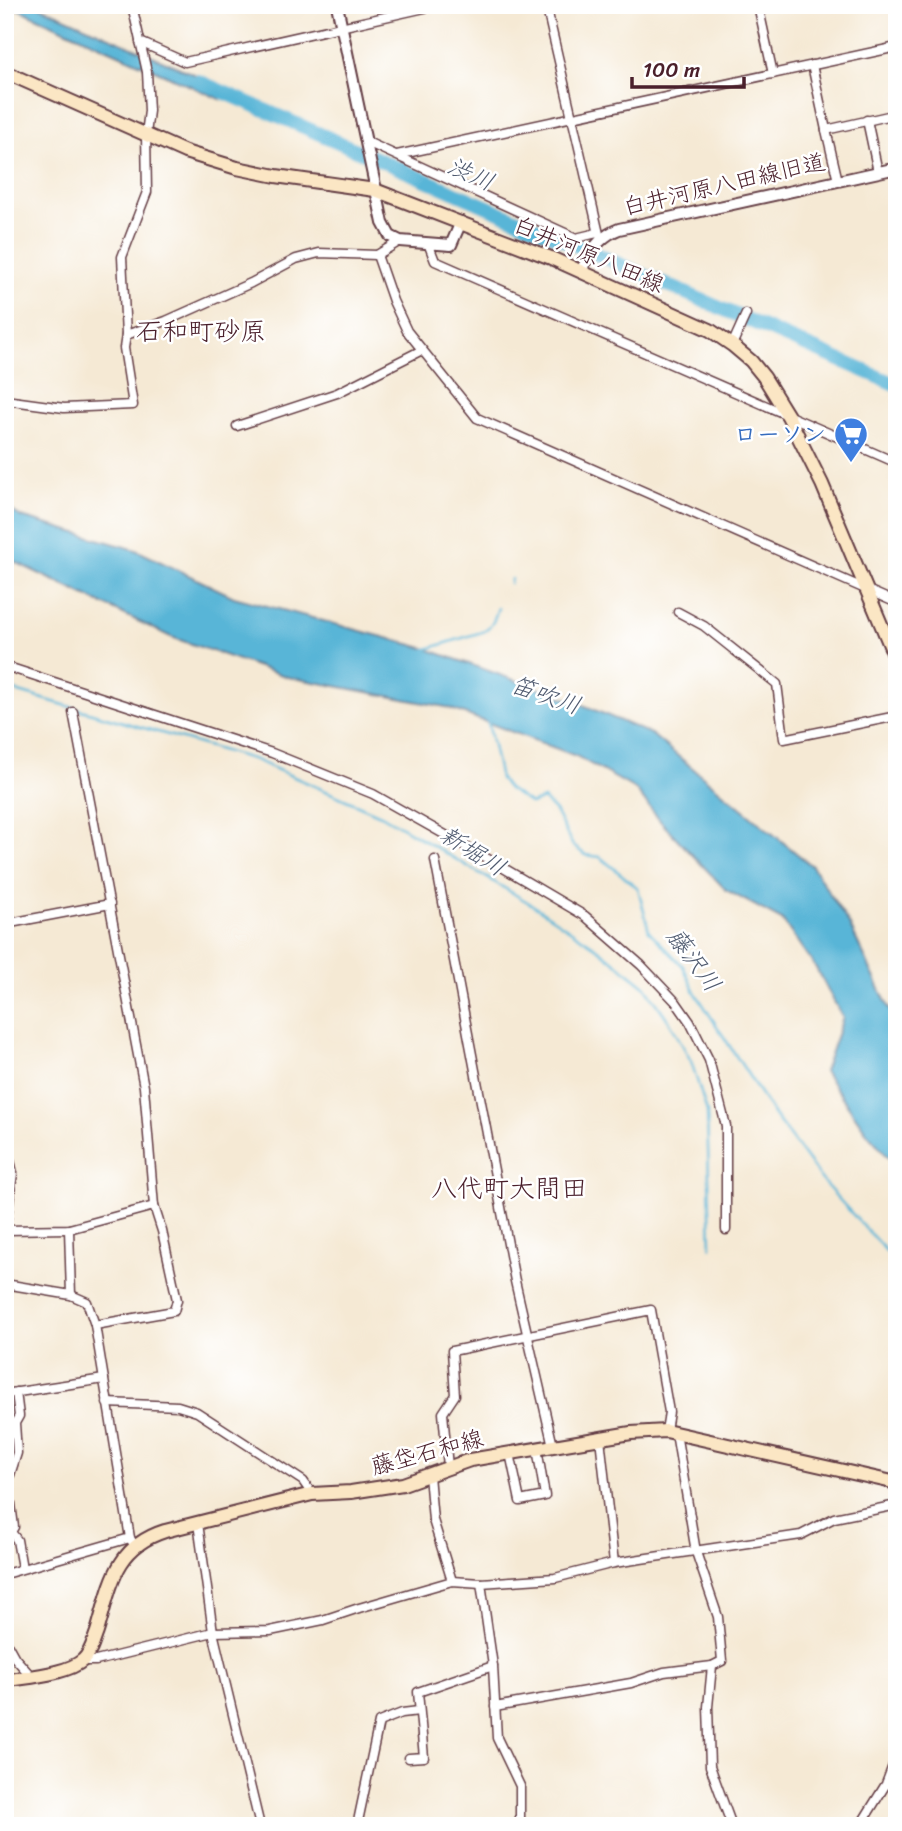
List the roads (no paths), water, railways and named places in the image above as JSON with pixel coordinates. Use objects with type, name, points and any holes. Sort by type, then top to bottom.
[{"type":"main road","name":"白井河原八田線","points":[[5,72],[185,152],[237,168],[375,190],[583,266],[710,330],[751,361],[764,376],[788,416],[822,484],[897,662]]},
{"type":"main road","name":"藤垈石和線","points":[[132,1542],[313,1494],[393,1486],[448,1467],[510,1453],[600,1438],[671,1432],[897,1483]]},
{"type":"main road","points":[[5,1681],[57,1671],[82,1661],[92,1646],[116,1572],[132,1542]]},
{"type":"street","points":[[5,400],[64,408],[132,405],[124,348],[126,335],[122,257],[147,192],[146,134],[149,111],[147,72],[132,5]]},
{"type":"street","points":[[337,5],[375,190],[383,223],[390,236],[400,241],[451,245],[461,222]]},
{"type":"street","points":[[141,45],[186,62],[438,5]]},
{"type":"street","points":[[546,5],[600,238],[583,266]]},
{"type":"street","points":[[758,5],[772,74]]},
{"type":"street","points":[[397,155],[897,47]]},
{"type":"street","points":[[812,65],[838,181]]},
{"type":"street","points":[[826,130],[897,114]]},
{"type":"street","points":[[867,120],[878,172]]},
{"type":"street","points":[[367,144],[397,155],[576,238],[600,238]]},
{"type":"street","name":"白井河原八田線旧道","points":[[600,238],[619,229],[897,168]]},
{"type":"street","points":[[126,335],[166,321],[251,283],[296,259],[319,253],[377,255],[400,241]]},
{"type":"street","points":[[428,243],[435,261],[897,463]]},
{"type":"street","points":[[377,255],[407,331],[477,418],[897,603]]},
{"type":"street","points":[[732,345],[746,314]]},
{"type":"street","points":[[237,426],[337,393],[422,350]]},
{"type":"street","points":[[678,611],[704,626],[777,684],[784,739],[897,716]]},
{"type":"street","points":[[5,666],[272,752],[373,794],[585,916],[641,965],[676,1002],[690,1022],[709,1060],[726,1126],[726,1230]]},
{"type":"street","points":[[74,712],[144,1087],[154,1206],[177,1300],[174,1311],[95,1325]]},
{"type":"street","points":[[435,860],[527,1335],[553,1446]]},
{"type":"street","points":[[5,924],[110,904]]},
{"type":"street","points":[[5,1140],[13,1173],[5,1231],[69,1229],[154,1206]]},
{"type":"street","points":[[69,1229],[71,1295]]},
{"type":"street","points":[[5,1284],[71,1295],[87,1302],[95,1325],[132,1542],[5,1574]]},
{"type":"street","points":[[448,1467],[443,1413],[455,1395],[452,1351],[651,1310],[671,1432],[696,1552],[718,1617],[722,1661],[712,1667],[664,1672],[631,1683],[495,1707]]},
{"type":"street","points":[[5,1394],[104,1379]]},
{"type":"street","points":[[16,1392],[19,1416],[15,1423],[17,1453],[8,1481],[14,1527],[11,1532],[16,1540],[22,1568]]},
{"type":"street","points":[[107,1403],[178,1406],[197,1412],[303,1481],[313,1494]]},
{"type":"street","points":[[600,1438],[614,1563]]},
{"type":"street","points":[[510,1453],[520,1501],[545,1496],[537,1448]]},
{"type":"street","points":[[429,1475],[433,1520],[452,1581]]},
{"type":"street","points":[[82,1661],[96,1661],[213,1632],[270,1630],[323,1620],[452,1581],[481,1583],[555,1578],[614,1563],[801,1535],[834,1518],[897,1505]]},
{"type":"street","points":[[198,1523],[213,1632],[260,1826]]},
{"type":"street","points":[[481,1583],[494,1666],[497,1738],[520,1786],[520,1826]]},
{"type":"street","points":[[5,1640],[15,1658],[31,1676]]},
{"type":"street","points":[[409,1758],[424,1757],[418,1692],[494,1666]]},
{"type":"street","points":[[712,1667],[708,1707],[710,1766],[732,1826]]},
{"type":"street","points":[[357,1826],[379,1721],[402,1713],[419,1711]]},
{"type":"street","points":[[860,1826],[886,1784],[897,1755]]},
{"type":"water","points":[[9,5],[37,5],[214,83],[220,99]]},
{"type":"water","name":"笛吹川","points":[[5,506],[21,517],[136,550],[234,597],[424,648],[576,702],[651,734],[812,866],[849,924],[897,1025],[897,1167],[867,1133],[824,1071],[843,1018],[816,968],[782,920],[726,890],[662,823],[635,789],[576,756],[446,707],[288,677],[171,637],[5,557]]},
{"type":"waterway","name":"渋川","points":[[198,81],[897,385]]},
{"type":"waterway","points":[[510,583],[511,579]]},
{"type":"waterway","points":[[424,650],[485,631],[493,622],[498,608]]},
{"type":"waterway","name":"新堀川","points":[[5,688],[255,760],[383,816],[531,904],[600,950],[645,986],[671,1024],[691,1061],[707,1112],[711,1247]]},
{"type":"waterway","name":"藤沢川","points":[[488,722],[500,779],[508,789],[531,804],[543,799],[555,811],[573,846],[586,855],[600,857],[638,888],[649,931],[683,966],[695,992],[774,1115],[825,1184],[897,1263]]},
{"type":"place","name":"ローソン","points":[[851,464]]},
{"type":"district","name":"石和町砂原","points":[[201,331]]},
{"type":"district","name":"八代町大間田","points":[[509,1188]]}]
